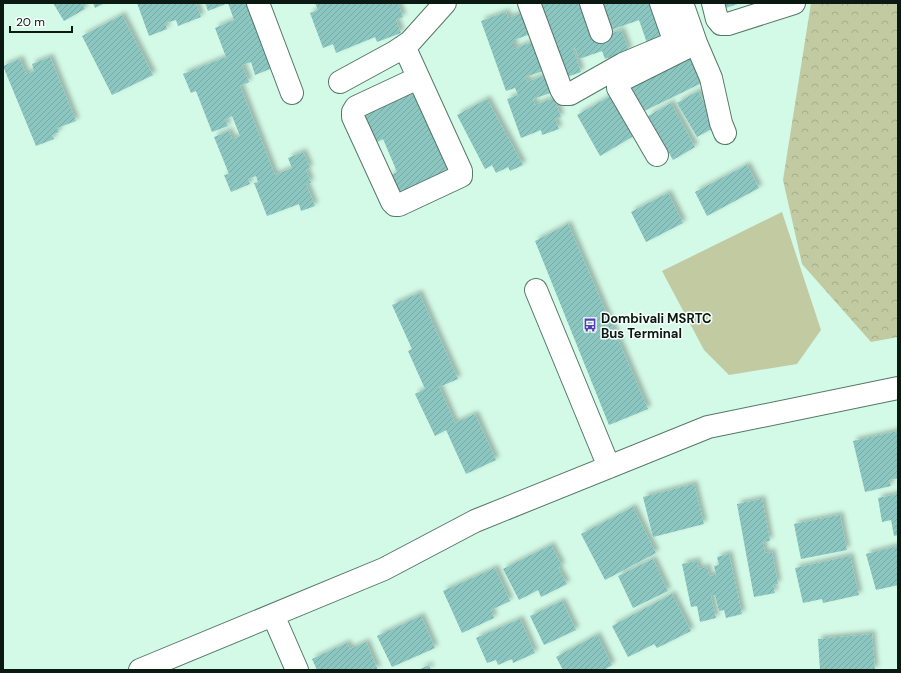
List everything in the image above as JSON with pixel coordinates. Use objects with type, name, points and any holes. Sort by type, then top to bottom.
[{"type":"street","points":[[258,3],[292,93]]},
{"type":"street","points":[[340,82],[395,52],[410,42],[445,3]]},
{"type":"street","points":[[528,3],[564,94],[570,94],[623,64],[673,43],[674,40],[661,3]]},
{"type":"street","points":[[591,3],[601,32]]},
{"type":"street","points":[[682,3],[696,43],[711,78],[721,123],[726,133]]},
{"type":"street","points":[[713,3],[717,19],[721,24],[728,24],[794,3]]},
{"type":"street","points":[[657,155],[618,88],[618,84],[622,80],[696,43]]},
{"type":"street","points":[[404,46],[461,171],[461,176],[399,205],[396,205],[392,202],[353,117],[353,112],[356,107],[418,78]]},
{"type":"street","points":[[536,290],[610,467]]},
{"type":"street","points":[[140,670],[384,569],[475,521],[708,427],[898,388]]},
{"type":"street","points":[[273,615],[297,670]]},
{"type":"green space","points":[[811,3],[898,3],[898,337],[871,342],[802,264],[783,180]]},
{"type":"green space","points":[[782,212],[821,330],[797,364],[729,375],[704,350],[662,271]]},
{"type":"building","points":[[53,3],[81,3],[85,9],[64,21]]},
{"type":"building","points":[[93,3],[105,3],[95,8]]},
{"type":"building","points":[[137,3],[196,3],[201,17],[178,26],[176,20],[165,23],[167,29],[149,36]]},
{"type":"building","points":[[205,3],[228,3],[208,11]]},
{"type":"building","points":[[228,3],[250,3],[275,67],[255,75],[251,62],[242,65],[249,82],[240,86],[275,175],[292,168],[288,158],[303,152],[310,168],[306,170],[311,183],[306,184],[315,206],[301,211],[299,204],[267,216],[254,183],[258,182],[256,176],[248,179],[250,184],[231,192],[224,175],[229,174],[214,137],[229,131],[232,139],[240,136],[232,116],[225,120],[228,126],[212,132],[196,91],[191,93],[183,74],[226,57],[215,28],[234,20]]},
{"type":"building","points":[[315,3],[402,3],[398,4],[403,17],[396,20],[401,33],[377,42],[375,37],[336,53],[333,44],[323,48],[310,13],[318,10]]},
{"type":"building","points":[[534,3],[587,3],[596,39],[621,30],[629,51],[605,59],[602,51],[579,59],[575,48],[573,49],[581,72],[561,79],[550,46],[556,44],[546,16],[539,18]]},
{"type":"building","points":[[598,3],[652,3],[669,38],[648,46],[639,20],[608,31]]},
{"type":"building","points":[[724,3],[740,3],[726,8]]},
{"type":"building","points":[[528,11],[536,32],[514,40],[514,49],[532,42],[543,71],[525,77],[527,82],[546,75],[553,92],[533,99],[535,105],[554,98],[561,117],[555,119],[559,129],[542,135],[541,130],[521,138],[507,99],[518,95],[515,88],[506,91],[481,21],[506,12],[508,18]]},
{"type":"building","points":[[122,15],[153,75],[112,95],[82,36]]},
{"type":"building","points":[[693,50],[708,80],[640,113],[625,83]]},
{"type":"building","points":[[50,57],[76,121],[57,128],[59,132],[52,135],[54,139],[36,146],[3,66],[20,59],[26,74],[34,71],[32,64]]},
{"type":"building","points":[[419,89],[457,174],[401,200],[390,175],[397,172],[383,139],[373,144],[360,116]]},
{"type":"building","points":[[698,91],[717,126],[697,137],[677,103]]},
{"type":"building","points":[[614,94],[637,134],[600,156],[577,115]]},
{"type":"building","points":[[487,99],[523,165],[510,171],[508,167],[496,173],[492,165],[485,169],[457,115]]},
{"type":"building","points":[[671,103],[695,147],[673,160],[648,116]]},
{"type":"building","points":[[747,165],[759,188],[707,216],[695,192]]},
{"type":"building","points":[[668,193],[683,223],[646,242],[631,212]]},
{"type":"building","name":"Dombivali MSRTC Bus Terminal","points":[[568,224],[648,409],[609,425],[535,241]]},
{"type":"building","points":[[419,293],[458,379],[439,387],[455,423],[475,414],[496,460],[466,474],[446,430],[435,436],[415,394],[425,389],[408,351],[412,349],[392,305]]},
{"type":"building","points":[[898,431],[898,478],[889,480],[891,486],[865,492],[853,441]]},
{"type":"building","points":[[694,484],[704,524],[653,537],[643,497]]},
{"type":"building","points":[[898,494],[898,535],[894,536],[891,520],[882,522],[878,498]]},
{"type":"building","points":[[762,499],[770,541],[763,542],[765,553],[772,552],[778,584],[773,585],[775,593],[754,597],[737,504]]},
{"type":"building","points":[[633,507],[656,553],[605,580],[581,534]]},
{"type":"building","points":[[840,515],[847,550],[801,559],[794,524]]},
{"type":"building","points":[[551,545],[562,566],[558,568],[567,584],[541,597],[538,590],[519,600],[503,569]]},
{"type":"building","points":[[898,546],[898,585],[876,590],[866,554]]},
{"type":"building","points":[[729,554],[742,614],[726,618],[724,610],[719,611],[715,595],[711,596],[716,618],[700,622],[697,606],[691,607],[682,564],[697,561],[699,569],[707,567],[709,576],[716,575],[714,566],[719,565],[717,557]]},
{"type":"building","points":[[850,556],[859,595],[823,603],[822,599],[803,603],[795,568]]},
{"type":"building","points":[[653,559],[668,591],[633,608],[618,576]]},
{"type":"building","points":[[495,568],[510,601],[491,610],[494,618],[462,633],[443,591]]},
{"type":"building","points":[[672,594],[691,631],[657,648],[654,644],[628,657],[612,626]]},
{"type":"building","points":[[562,601],[576,630],[544,645],[530,616]]},
{"type":"building","points":[[421,616],[435,648],[392,667],[377,636]]},
{"type":"building","points":[[520,619],[535,653],[513,663],[512,659],[498,665],[496,660],[487,663],[476,638]]},
{"type":"building","points":[[872,634],[875,670],[820,670],[818,639]]},
{"type":"building","points":[[597,635],[612,665],[604,670],[563,670],[556,657]]},
{"type":"building","points":[[366,642],[378,670],[317,670],[312,659],[347,643],[350,649]]},
{"type":"building","points":[[429,665],[431,670],[418,670]]},
{"type":"place","name":"Dombivali MSRTC Bus Terminal","points":[[590,325]]}]
